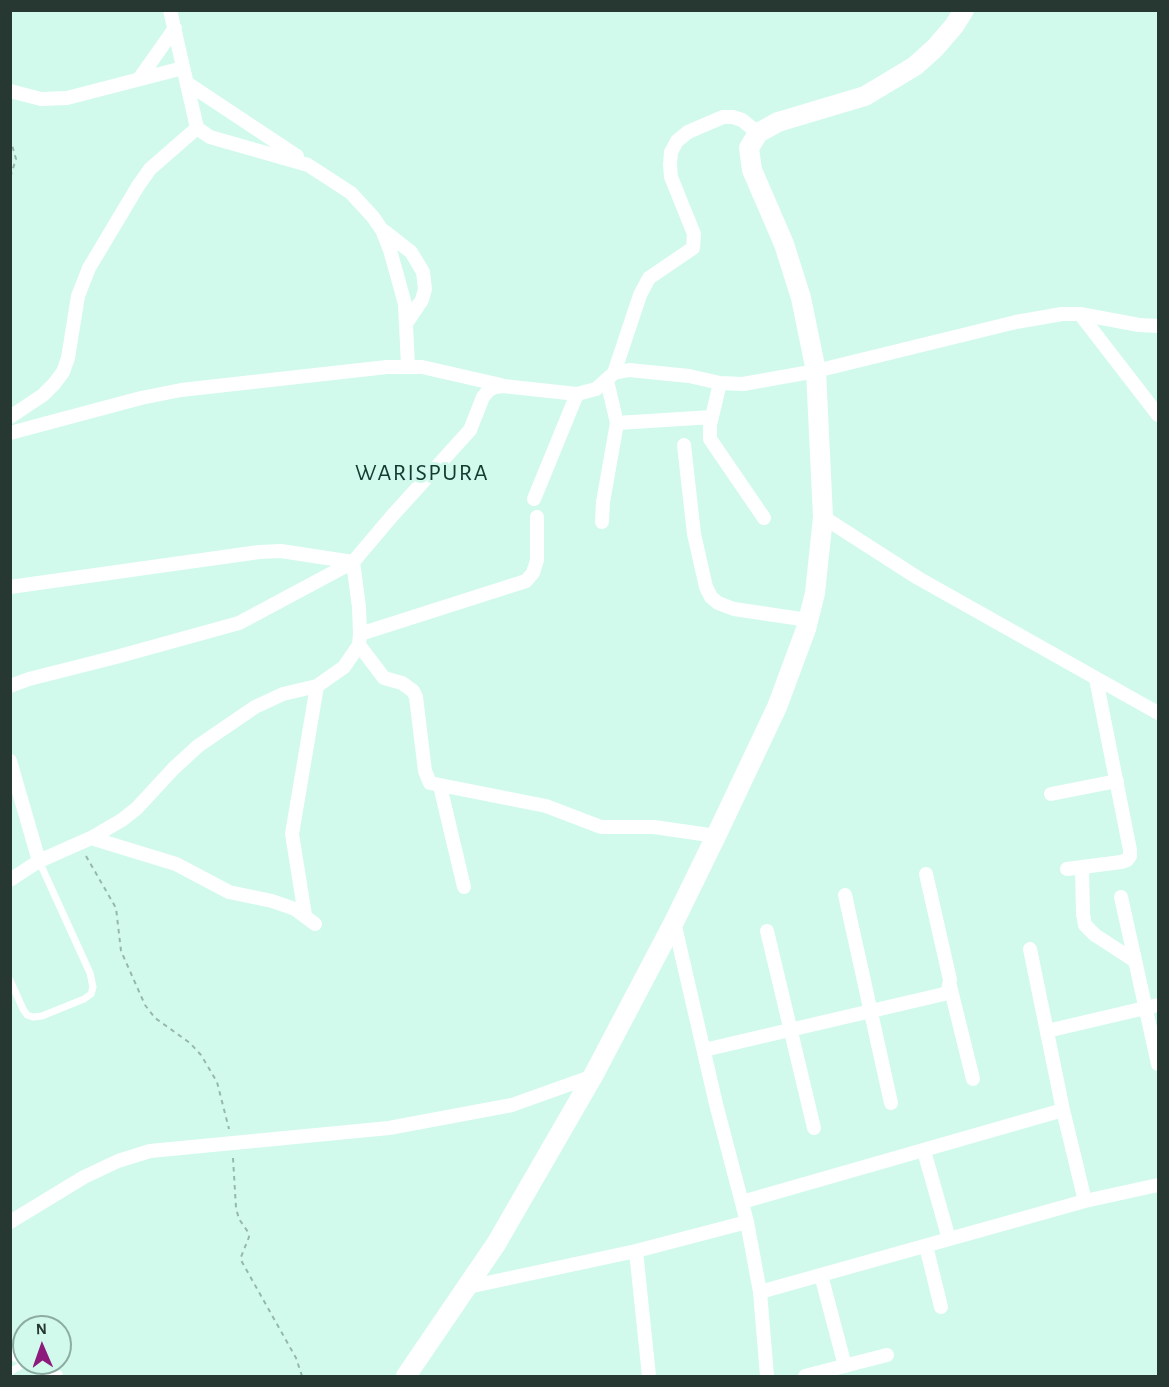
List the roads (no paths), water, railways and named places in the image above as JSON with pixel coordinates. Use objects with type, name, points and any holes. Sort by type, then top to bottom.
[{"type":"street","points":[[170,10],[197,128],[210,137],[308,165]]},
{"type":"street","points":[[406,1377],[468,1287],[531,1186],[593,1076],[674,922],[777,707],[808,620],[824,517],[816,371],[801,298],[784,244],[752,170],[749,148],[758,133],[778,122],[865,96],[922,60],[954,26],[964,10]]},
{"type":"street","points":[[139,79],[175,28]]},
{"type":"street","points":[[10,91],[41,99],[67,98],[183,68]]},
{"type":"street","points":[[187,82],[351,193],[373,217],[382,230],[390,250],[405,304],[408,366]]},
{"type":"street","points":[[602,522],[603,502],[617,423],[610,377],[640,294],[649,278],[693,248],[694,234],[671,177],[671,152],[677,141],[688,132],[723,117],[742,120],[758,133]]},
{"type":"street","points":[[10,417],[43,395],[63,372],[68,358],[78,296],[89,268],[150,170],[197,128]]},
{"type":"street","points":[[382,230],[411,252],[423,272],[425,289],[422,300],[407,322]]},
{"type":"street","points":[[10,433],[141,398],[181,390],[408,366],[439,370],[503,386],[577,394],[596,389],[610,377],[629,370],[689,376],[720,383],[754,383],[816,371],[1016,321],[1062,314],[1080,314],[1139,325],[1158,326]]},
{"type":"street","points":[[1080,314],[1158,415]]},
{"type":"street","points":[[720,383],[712,417],[710,439],[764,518]]},
{"type":"street","points":[[10,686],[239,623],[353,562],[470,430],[483,398],[489,390],[503,386]]},
{"type":"street","points":[[534,499],[577,394]]},
{"type":"street","points":[[617,423],[712,417]]},
{"type":"street","points":[[684,445],[694,534],[706,587],[711,597],[718,603],[734,609],[808,620]]},
{"type":"street","points":[[10,880],[39,861],[85,841],[122,820],[137,808],[198,746],[255,707],[283,694],[317,686],[344,667],[360,639],[526,581],[533,573],[537,560],[537,517]]},
{"type":"street","points":[[824,517],[918,578],[1158,712]]},
{"type":"street","points":[[10,587],[259,552],[282,551],[353,562]]},
{"type":"street","points":[[353,562],[360,639],[384,678],[402,683],[413,691],[416,697],[425,771],[430,783],[546,806],[602,826],[654,827],[716,836]]},
{"type":"street","points":[[1067,869],[1121,862],[1130,856],[1096,679]]},
{"type":"street","points":[[85,841],[176,864],[229,892],[285,905],[310,919],[292,834],[317,686]]},
{"type":"street","points":[[10,761],[39,861]]},
{"type":"street","points":[[1051,794],[1117,781]]},
{"type":"street","points":[[440,786],[464,887]]},
{"type":"street","points":[[1082,867],[1085,925],[1095,935],[1135,961]]},
{"type":"street","points":[[926,873],[973,1079]]},
{"type":"street","points":[[845,896],[891,1103]]},
{"type":"street","points":[[1122,897],[1135,961],[1152,1007],[1158,1064]]},
{"type":"street","points":[[674,922],[747,1222],[760,1292],[767,1377]]},
{"type":"street","points":[[767,931],[814,1128]]},
{"type":"street","points":[[1030,949],[1063,1110],[1085,1201]]},
{"type":"street","points":[[704,1050],[944,994],[950,986]]},
{"type":"street","points":[[1047,1031],[1152,1007]]},
{"type":"street","points":[[10,1222],[84,1177],[150,1150],[366,1131],[512,1105],[593,1076]]},
{"type":"street","points":[[742,1202],[1063,1110]]},
{"type":"street","points":[[924,1151],[949,1239]]},
{"type":"street","points":[[760,1292],[1085,1201],[1158,1185]]},
{"type":"street","points":[[468,1287],[636,1251],[747,1222]]},
{"type":"street","points":[[926,1246],[941,1307]]},
{"type":"street","points":[[636,1251],[649,1377]]},
{"type":"street","points":[[821,1275],[845,1366]]},
{"type":"street","points":[[805,1377],[887,1355]]},
{"type":"lane","points":[[10,981],[23,1009],[27,1015],[33,1017],[42,1016],[84,999],[91,994],[93,987],[90,973],[39,861]]},
{"type":"district","name":"WARISPURA","points":[[422,473]]}]
